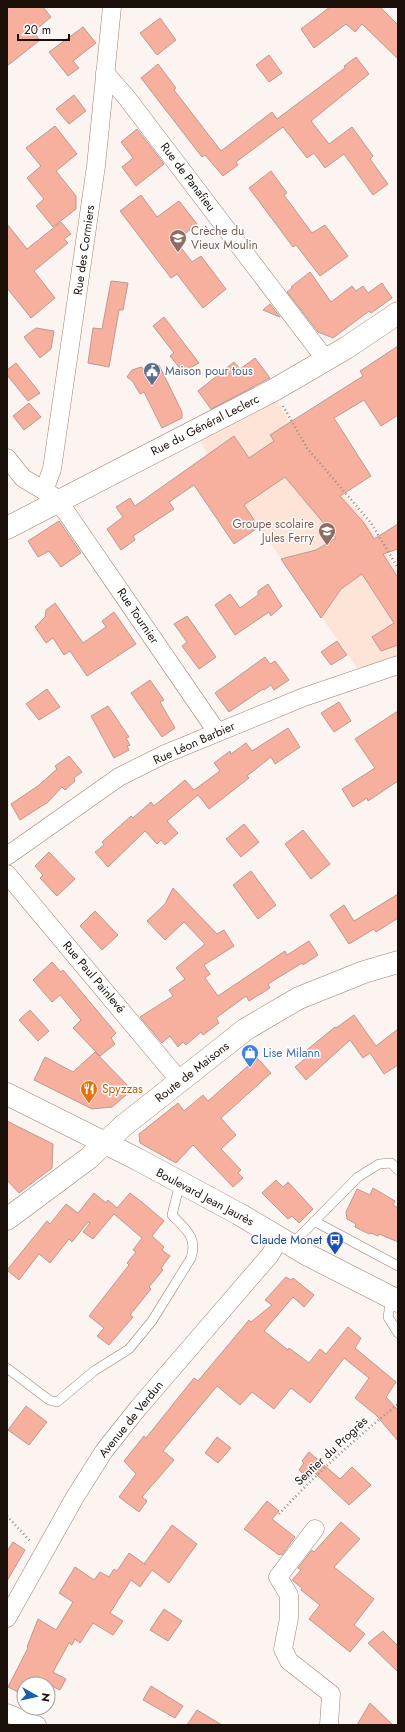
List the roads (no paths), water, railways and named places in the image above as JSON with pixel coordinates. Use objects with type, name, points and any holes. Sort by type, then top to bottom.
[{"type":"street","name":"Rue des Cormiers","points":[[51,496],[52,469],[96,166],[112,7]]},
{"type":"street","name":"Rue de Panafieu","points":[[105,73],[127,98],[326,360]]},
{"type":"street","name":"Rue du Général Leclerc","points":[[7,528],[51,496],[274,390],[326,360],[398,313]]},
{"type":"street","points":[[7,458],[23,478],[51,496]]},
{"type":"street","name":"Rue Tournier","points":[[51,496],[217,732]]},
{"type":"street","name":"Rue Léon Barbier","points":[[7,856],[120,778],[165,754],[304,697],[398,665]]},
{"type":"street","name":"Rue Paul Painlevé","points":[[7,874],[180,1081]]},
{"type":"street","name":"Route de Maisons","points":[[7,1219],[89,1158],[180,1081],[246,1029],[299,998],[364,972],[398,962]]},
{"type":"street","name":"Boulevard Jean Jaurès","points":[[7,1094],[180,1183],[395,1300]]},
{"type":"street","name":"Avenue de Verdun","points":[[7,1618],[75,1497],[104,1451],[270,1255],[292,1245]]},
{"type":"street","points":[[315,1529],[278,1577],[289,1594],[289,1618],[283,1649],[289,1661],[331,1694],[329,1725]]},
{"type":"street","points":[[7,1713],[37,1725]]},
{"type":"lane","points":[[292,1245],[358,1177],[379,1164],[391,1163],[398,1170]]},
{"type":"lane","points":[[7,1368],[49,1400],[56,1402],[94,1372],[129,1349],[152,1321],[191,1258],[194,1249],[192,1237],[172,1215],[180,1183]]},
{"type":"lane","points":[[314,1221],[398,1266]]},
{"type":"lane","points":[[395,1300],[388,1317],[398,1333]]},
{"type":"place","name":"Crèche du Vieux Moulin","points":[[178,253]]},
{"type":"place","name":"Maison pour tous","points":[[152,386]]},
{"type":"place","name":"Groupe scolaire Jules Ferry","points":[[327,546]]},
{"type":"place","name":"Lise Milann","points":[[250,1068]]},
{"type":"place","name":"Spyzzas","points":[[89,1104]]},
{"type":"place","name":"Claude Monet","points":[[335,1255]]}]
